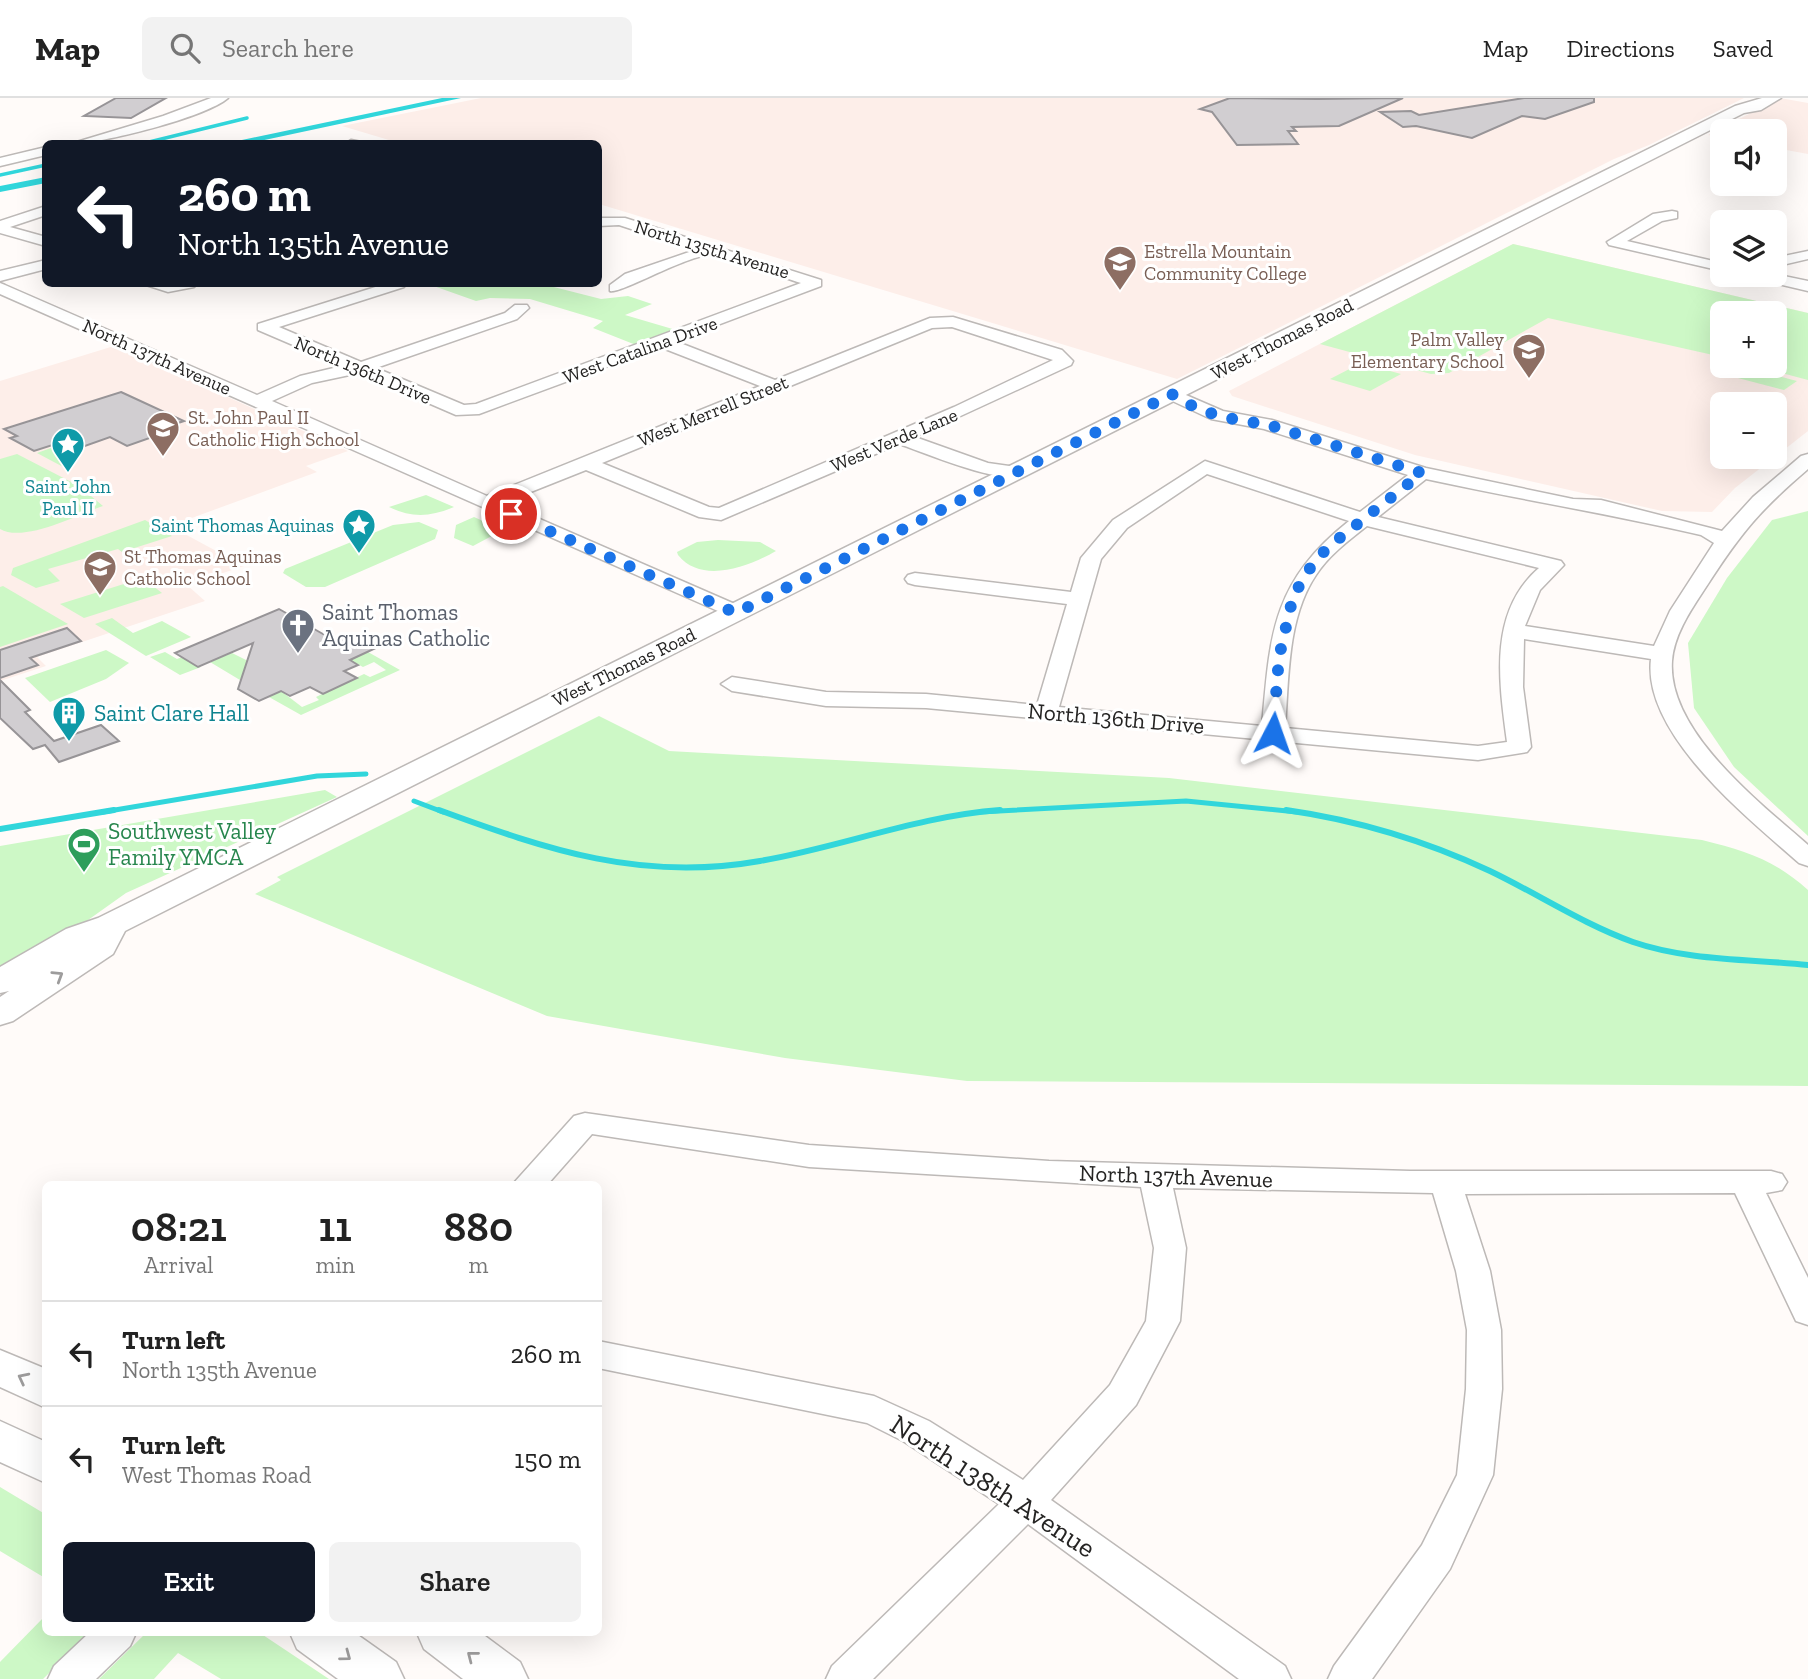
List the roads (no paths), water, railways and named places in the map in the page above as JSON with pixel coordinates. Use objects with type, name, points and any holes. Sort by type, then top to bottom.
[{"type":"main road","name":"West Thomas Road","points":[[0,982],[78,936],[110,925],[736,613],[1745,103],[1756,107],[1773,98]]},
{"type":"main road","points":[[0,1013],[101,947],[110,925]]},
{"type":"main road","points":[[0,1367],[42,1388]]},
{"type":"main road","points":[[0,1440],[42,1462]]},
{"type":"main road","points":[[319,1636],[378,1679]]},
{"type":"main road","points":[[446,1636],[502,1679]]},
{"type":"street","points":[[92,140],[141,128],[222,98]]},
{"type":"street","points":[[0,162],[42,152]]},
{"type":"street","points":[[0,227],[42,211]]},
{"type":"street","points":[[1672,215],[1658,217],[1614,242],[1710,264]]},
{"type":"street","name":"North 135th Avenue","points":[[603,221],[711,248],[816,283]]},
{"type":"street","points":[[0,227],[42,241]]},
{"type":"street","points":[[615,288],[630,277],[711,248]]},
{"type":"street","points":[[1787,260],[1808,255]]},
{"type":"street","points":[[0,276],[42,265]]},
{"type":"street","points":[[0,286],[42,272]]},
{"type":"street","points":[[1787,281],[1808,286]]},
{"type":"street","name":"West Catalina Drive","points":[[462,411],[479,409],[816,283]]},
{"type":"street","name":"North 137th Avenue","points":[[0,286],[736,613]]},
{"type":"street","points":[[264,327],[390,287]]},
{"type":"street","points":[[259,402],[285,399],[350,377],[357,369],[511,316],[521,308]]},
{"type":"street","name":"West Merrell Street","points":[[487,503],[939,321],[953,322],[1056,354],[1065,361]]},
{"type":"street","name":"North 136th Drive","points":[[264,327],[357,369],[462,411]]},
{"type":"street","points":[[662,342],[776,386]]},
{"type":"street","name":"West Verde Lane","points":[[586,463],[706,513],[721,514],[1065,361]]},
{"type":"street","points":[[1172,394],[1187,405],[1241,421],[1266,424],[1422,473],[1573,505],[1603,519],[1701,541],[1726,542]]},
{"type":"street","points":[[905,433],[985,468],[1016,472]]},
{"type":"street","points":[[1808,460],[1765,496],[1732,530],[1673,621],[1661,667],[1669,701],[1693,745],[1726,786],[1808,858]]},
{"type":"street","points":[[1046,712],[1091,558],[1120,524],[1205,467],[1365,520],[1554,565],[1531,588],[1514,631],[1663,654]]},
{"type":"street","points":[[1273,733],[1279,657],[1293,597],[1307,572],[1327,548],[1422,473]]},
{"type":"street","points":[[915,579],[1077,599]]},
{"type":"street","name":"North 136th Drive","points":[[732,684],[826,699],[926,702],[1478,753],[1501,752],[1519,747],[1510,670],[1514,631]]},
{"type":"street","name":"North 137th Avenue","points":[[532,1181],[585,1123],[638,1126],[806,1156],[1155,1178],[1758,1182],[1808,1312]]},
{"type":"street","points":[[846,1679],[1026,1502],[1123,1395],[1163,1321],[1170,1248],[1155,1178]]},
{"type":"street","points":[[1348,1679],[1436,1557],[1475,1475],[1484,1389],[1485,1331],[1473,1271],[1445,1182]]},
{"type":"street","name":"North 138th Avenue","points":[[602,1355],[874,1410],[916,1431],[1026,1502],[1271,1679]]},
{"type":"street","points":[[68,1679],[113,1636]]},
{"type":"waterway","points":[[248,140],[456,98]]},
{"type":"waterway","points":[[157,140],[247,118]]},
{"type":"waterway","points":[[0,175],[42,166]]},
{"type":"waterway","points":[[0,189],[42,181]]},
{"type":"waterway","points":[[103,812],[317,776],[366,774]]},
{"type":"waterway","points":[[414,801],[443,812]]},
{"type":"waterway","points":[[980,812],[1186,801],[1297,812]]},
{"type":"waterway","points":[[0,829],[114,810]]},
{"type":"waterway","points":[[439,810],[557,849],[635,865],[675,868],[760,861],[909,825],[1000,810]]},
{"type":"waterway","points":[[1286,810],[1364,826],[1441,850],[1490,871],[1578,918],[1633,942],[1698,956],[1808,965]]},
{"type":"place","name":"Estrella Mountain Community College","points":[[1120,292]]},
{"type":"place","name":"Palm Valley Elementary School","points":[[1529,380]]},
{"type":"place","name":"St. John Paul II Catholic High School","points":[[163,458]]},
{"type":"place","name":"Saint John Paul II","points":[[68,474]]},
{"type":"place","name":"Saint Thomas Aquinas","points":[[359,555]]},
{"type":"place","name":"St Thomas Aquinas Catholic School","points":[[100,597]]},
{"type":"place","name":"Saint Thomas Aquinas Catholic","points":[[298,655]]},
{"type":"place","name":"Saint Clare Hall","points":[[69,743]]},
{"type":"place","name":"Southwest Valley Family YMCA","points":[[84,874]]}]
